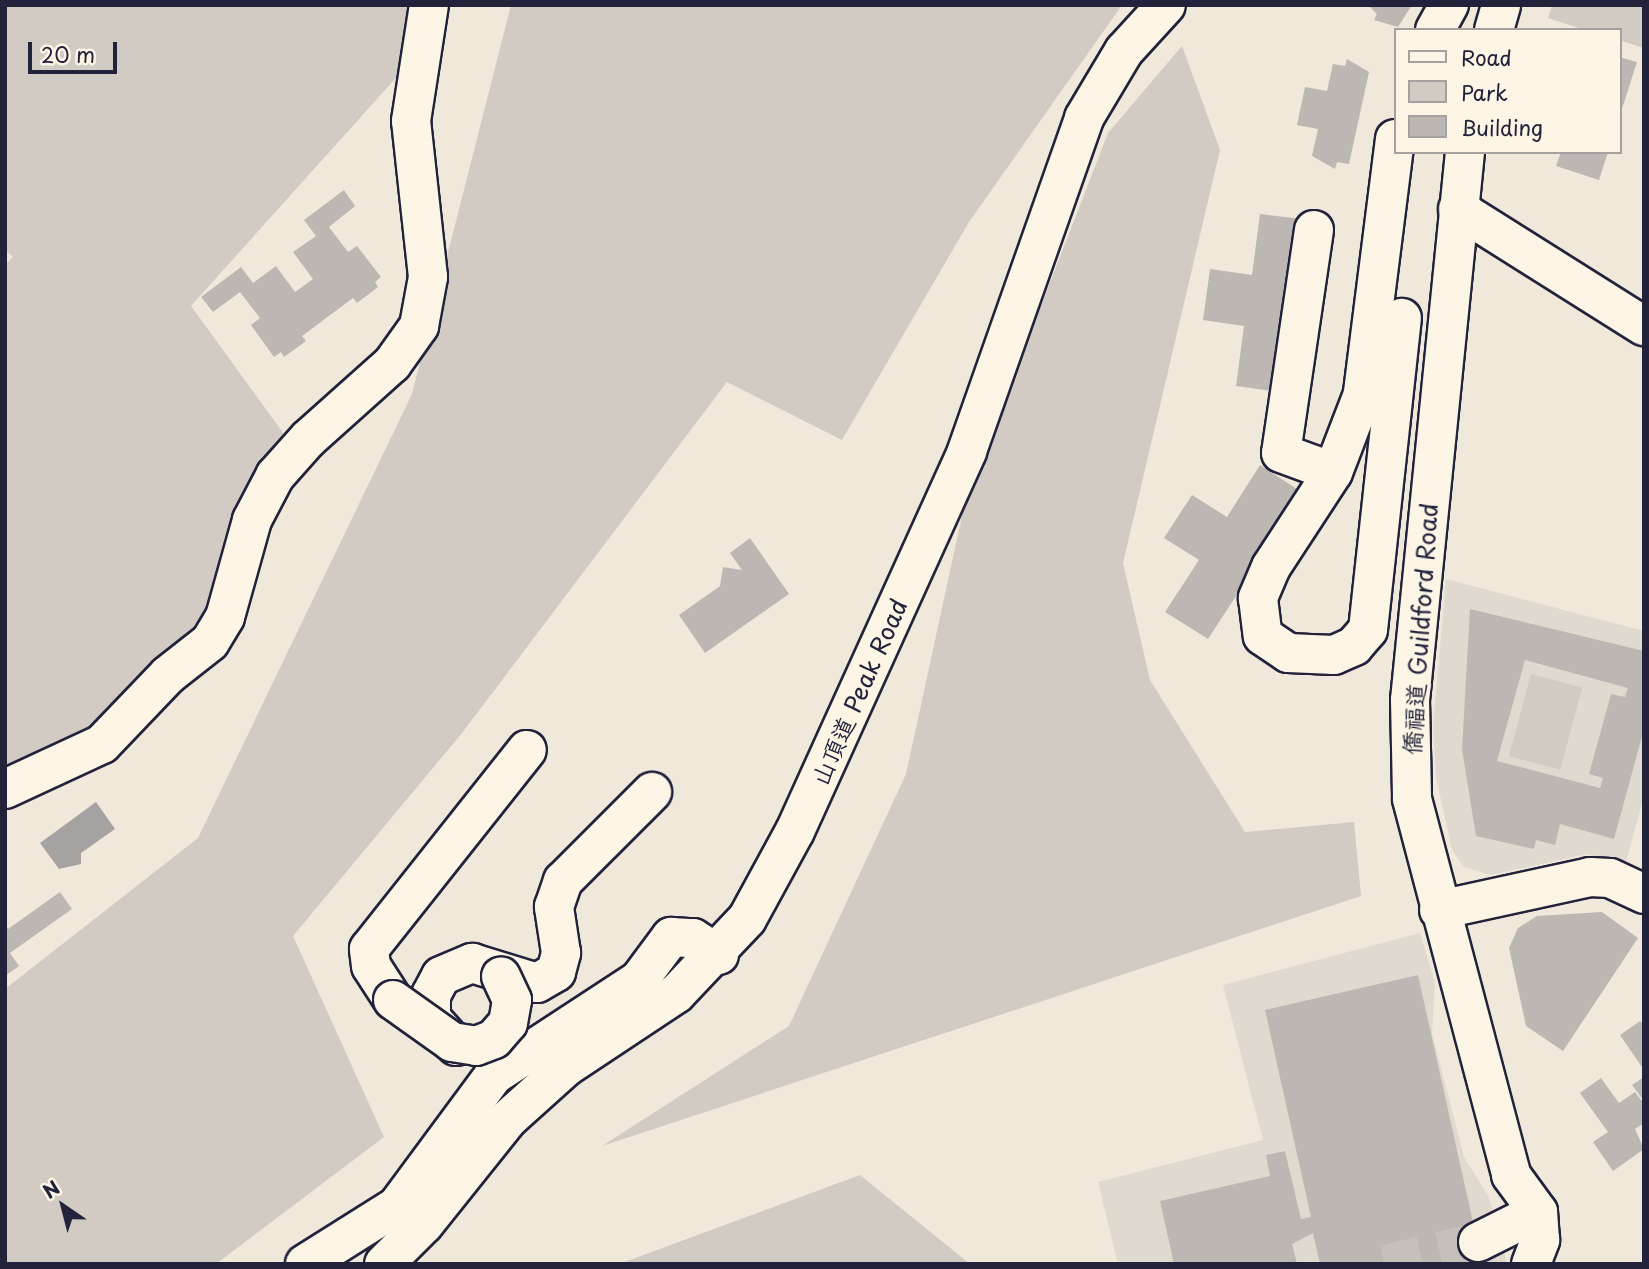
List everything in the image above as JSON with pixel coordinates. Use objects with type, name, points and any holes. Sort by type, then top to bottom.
[{"type":"street","points":[[5,789],[102,744],[168,675],[210,642],[225,617],[252,520],[275,476],[413,338],[428,292],[411,121],[429,5]]},
{"type":"street","name":"山頂道 Peak Road","points":[[384,1264],[521,1107],[566,1067],[676,994],[719,955],[778,866],[967,451],[1084,118],[1124,51],[1167,5]]},
{"type":"street","points":[[1436,28],[1450,5]]},
{"type":"street","points":[[1495,28],[1501,5]]},
{"type":"street","points":[[1394,147],[1363,394],[1333,472],[1271,567],[1258,598],[1263,636],[1289,653],[1334,655],[1354,646],[1368,630],[1402,318]]},
{"type":"street","name":"僑福道 Guildford Road","points":[[1465,154],[1409,724],[1412,799],[1439,910],[1511,1175],[1538,1212]]},
{"type":"street","points":[[1458,209],[1644,326]]},
{"type":"street","points":[[1314,230],[1281,453],[1333,472]]},
{"type":"street","points":[[501,976],[512,1000],[508,1023],[494,1039],[477,1046],[452,1042],[393,1000],[371,967],[369,949],[527,750]]},
{"type":"street","points":[[494,1075],[438,1030],[429,1006],[441,976],[460,964],[483,965],[501,976],[537,983],[556,972],[561,953],[554,907],[563,881],[652,792]]},
{"type":"street","points":[[1439,910],[1590,877],[1611,878],[1644,894]]},
{"type":"street","points":[[305,1264],[397,1206],[494,1075],[639,981],[671,937],[693,938],[719,955]]},
{"type":"street","points":[[1478,1242],[1538,1212],[1540,1240],[1531,1264]]},
{"type":"shaded area","points":[[1446,579],[1644,631],[1644,796],[1626,862],[1586,854],[1491,875],[1464,867],[1452,850],[1436,778],[1433,726]]},
{"type":"shaded area","points":[[96,802],[115,829],[81,853],[81,864],[59,869],[40,843]]},
{"type":"shaded area","points":[[1420,933],[1435,983],[1432,1033],[1464,1157],[1489,1197],[1507,1264],[1118,1264],[1098,1182],[1263,1140],[1223,985]]},
{"type":"green space","points":[[5,5],[415,5],[403,70],[191,306],[289,441],[215,613],[117,716],[5,777],[5,265],[13,257],[5,250]]},
{"type":"green space","points":[[511,5],[1122,5],[969,222],[842,440],[727,382],[462,733],[293,936],[384,1137],[216,1264],[5,1264],[5,989],[198,838],[412,394]]},
{"type":"green space","points":[[1552,5],[1644,5],[1644,48],[1621,41],[1621,28],[1579,28],[1548,18]]},
{"type":"green space","points":[[1182,46],[1220,150],[1123,563],[1150,680],[1245,832],[1354,822],[1361,896],[602,1146],[789,1026],[906,774],[965,502],[1108,133]]},
{"type":"green space","points":[[1531,674],[1582,688],[1560,770],[1509,756]]},
{"type":"green space","points":[[860,1175],[970,1264],[619,1264]]},
{"type":"building","points":[[1368,5],[1412,5],[1398,27],[1374,20],[1377,14]]},
{"type":"building","points":[[1621,58],[1637,62],[1621,112]]},
{"type":"building","points":[[1347,59],[1369,72],[1349,164],[1337,162],[1335,169],[1312,156],[1318,129],[1297,125],[1305,87],[1327,91],[1333,64],[1345,66]]},
{"type":"building","points":[[1560,154],[1607,154],[1599,180],[1556,166]]},
{"type":"building","points":[[344,190],[355,206],[329,227],[348,252],[357,246],[381,277],[375,282],[378,287],[357,303],[353,298],[302,336],[306,341],[284,357],[281,352],[274,357],[251,325],[260,318],[240,292],[213,312],[201,297],[241,267],[253,283],[276,266],[295,292],[313,279],[293,252],[316,236],[304,220]]},
{"type":"building","points":[[1260,214],[1311,220],[1286,393],[1236,386],[1244,326],[1203,320],[1210,269],[1252,275]]},
{"type":"building","points":[[1260,465],[1303,493],[1208,639],[1165,612],[1199,560],[1164,538],[1192,495],[1227,517]]},
{"type":"building","points":[[750,538],[789,594],[705,653],[679,615],[720,586],[723,567],[742,570],[730,553]]},
{"type":"building","points":[[1470,609],[1644,651],[1644,729],[1614,839],[1560,824],[1555,845],[1536,840],[1534,849],[1476,836],[1462,749]],"holes":[[[1525,660],[1628,688],[1625,697],[1611,694],[1589,774],[1603,778],[1600,788],[1497,761]]]},
{"type":"building","points":[[60,892],[72,909],[10,953],[19,966],[5,976],[5,925],[8,929]]},
{"type":"building","points":[[1602,912],[1638,938],[1563,1051],[1526,1026],[1509,948],[1518,928],[1537,916]]},
{"type":"building","points":[[1418,975],[1481,1258],[1454,1264],[1320,1264],[1313,1233],[1292,1244],[1297,1264],[1174,1264],[1160,1201],[1270,1176],[1266,1155],[1285,1151],[1301,1219],[1311,1217],[1265,1010]]},
{"type":"building","points":[[1640,1021],[1644,1026],[1644,1070],[1620,1035]]},
{"type":"building","points":[[1644,1077],[1644,1101],[1632,1085]]},
{"type":"building","points":[[1601,1078],[1619,1103],[1635,1092],[1644,1104],[1644,1123],[1635,1129],[1644,1149],[1613,1171],[1593,1142],[1608,1132],[1580,1093]]},
{"type":"tunnel","points":[[1384,1264],[1478,1242]]}]
